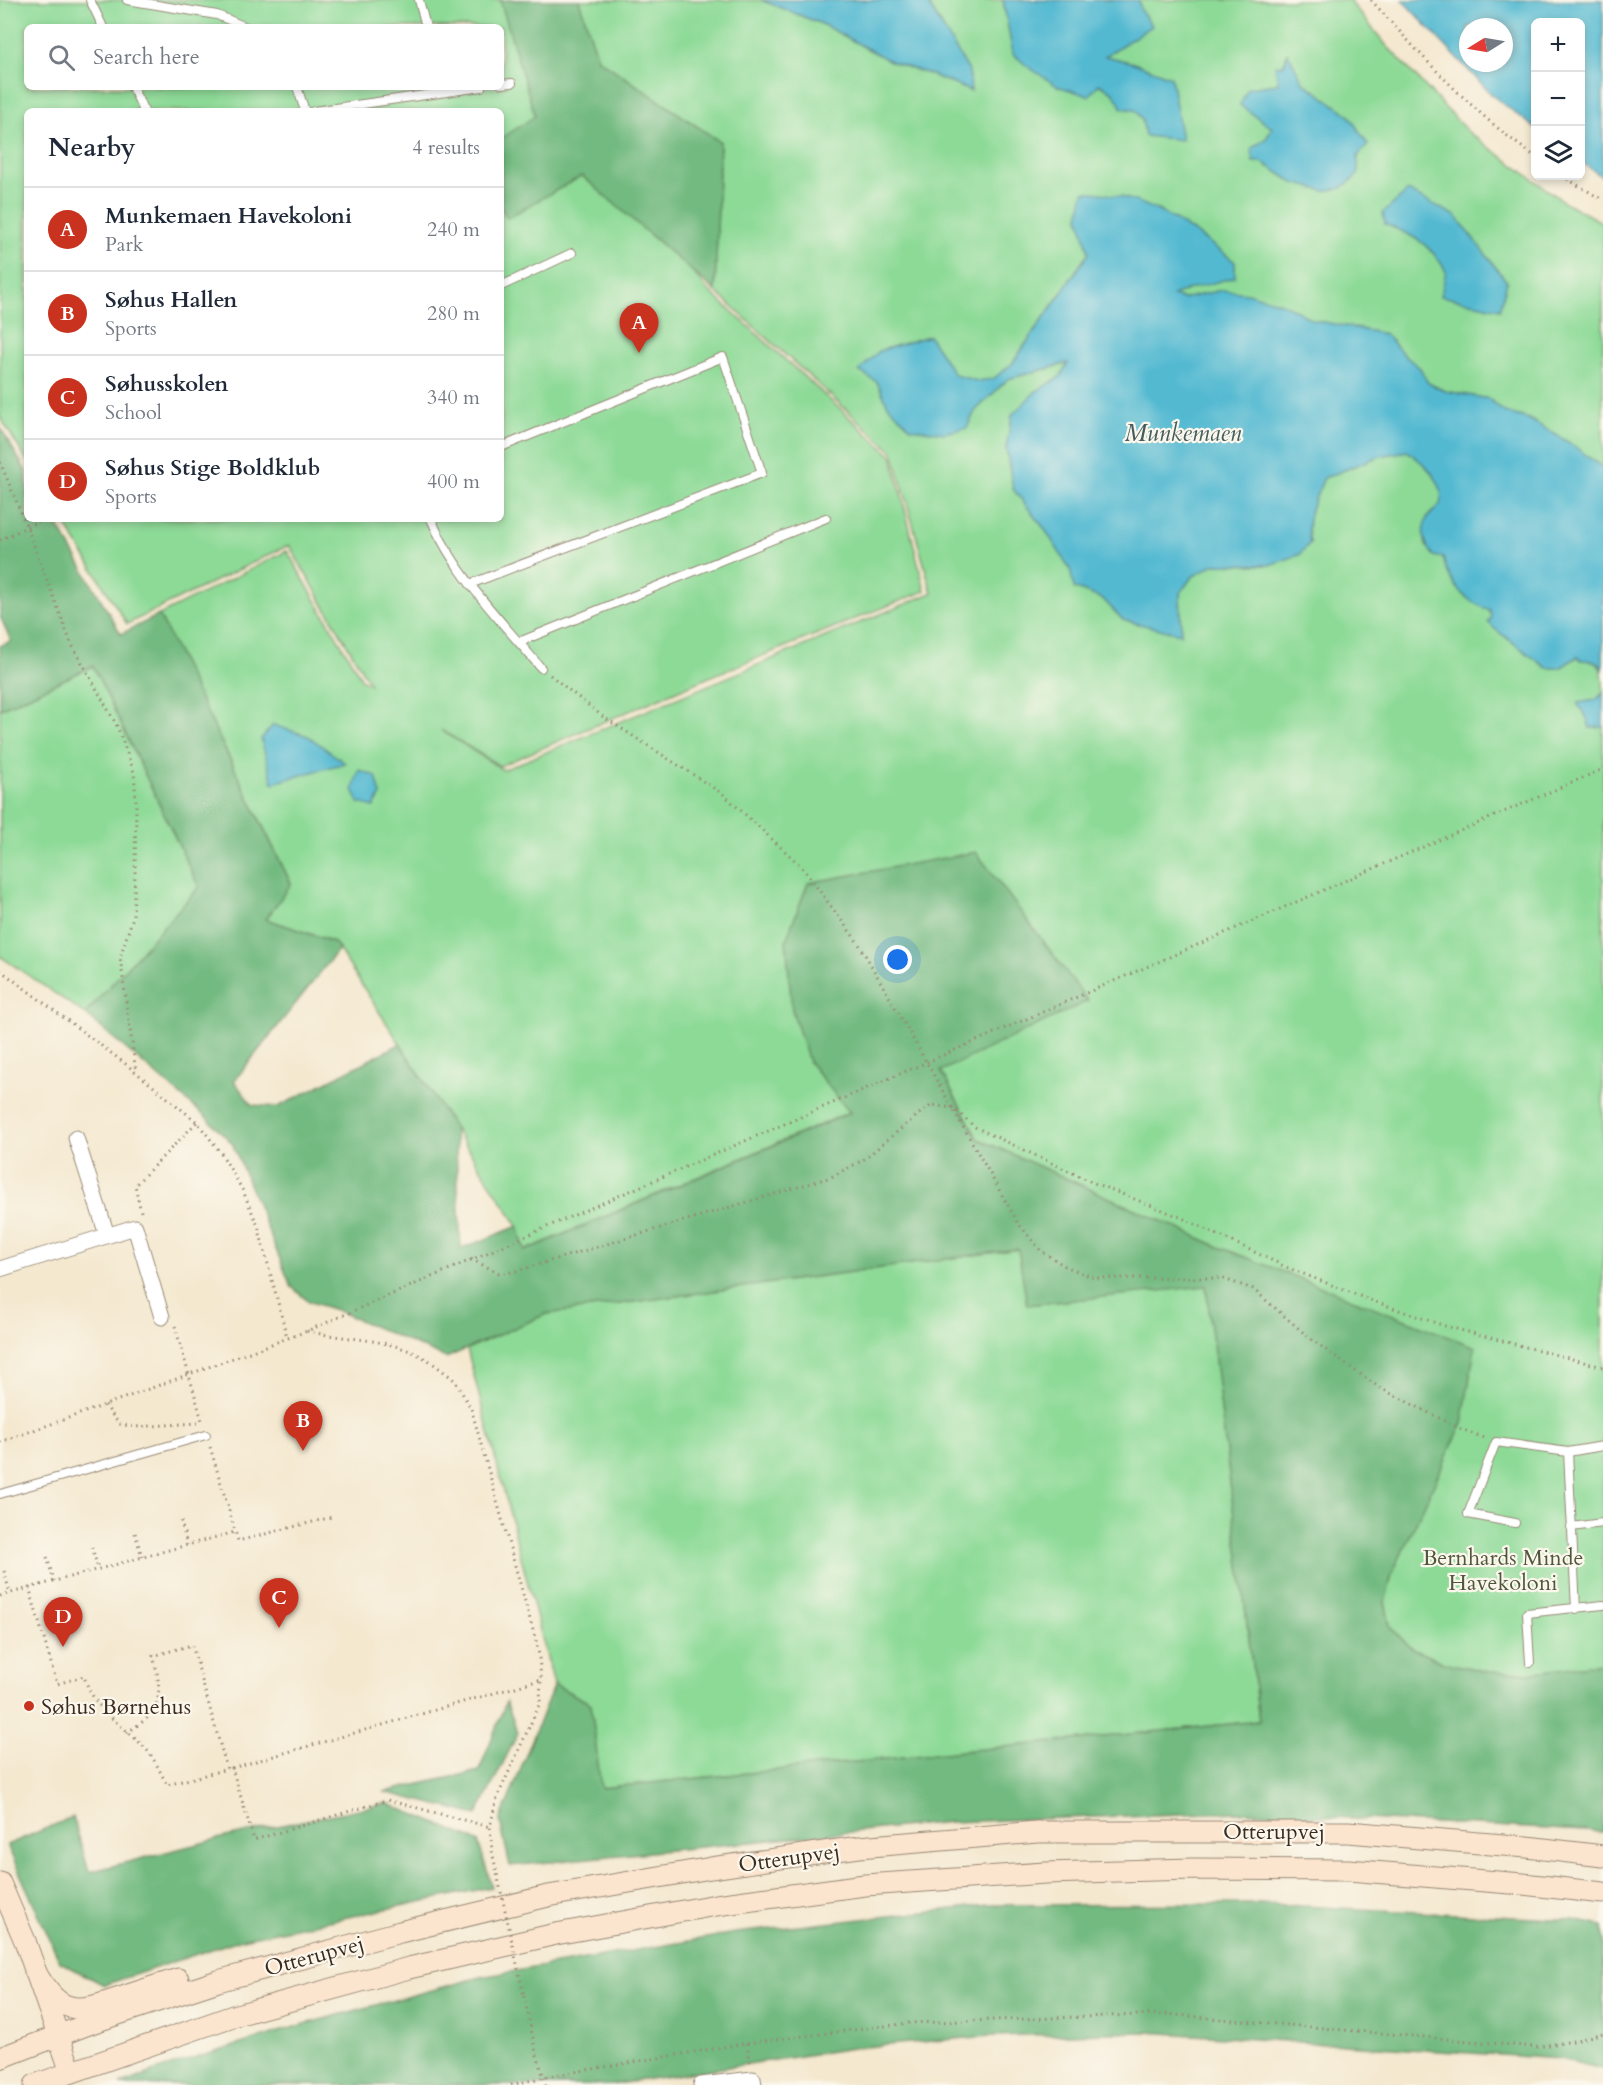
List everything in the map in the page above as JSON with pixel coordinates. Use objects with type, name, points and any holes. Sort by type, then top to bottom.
[{"type":"main road","name":"Otterupvej","points":[[0,2058],[218,1981],[400,1932],[548,1896],[711,1868],[859,1847],[1037,1832],[1348,1832],[1527,1847],[1603,1856]]},
{"type":"main road","name":"Otterupvej","points":[[35,2085],[233,2016],[409,1968],[556,1934],[716,1905],[865,1885],[1056,1873],[1192,1869],[1337,1870],[1511,1883],[1603,1893]]},
{"type":"main road","points":[[0,1883],[16,1918],[71,2072]]},
{"type":"main road","points":[[35,1971],[46,1990],[56,2000],[70,2008],[80,2009],[98,2006],[230,1963],[340,1949]]},
{"type":"street","points":[[76,1138],[107,1235]]},
{"type":"street","points":[[0,1269],[135,1227],[162,1317]]},
{"type":"street","points":[[701,2085],[754,2082]]},
{"type":"lane","points":[[90,0],[102,24]]},
{"type":"lane","points":[[127,0],[217,15],[239,24]]},
{"type":"lane","points":[[419,0],[425,24]]},
{"type":"lane","points":[[504,83],[512,82]]},
{"type":"lane","points":[[134,90],[142,108]]},
{"type":"lane","points":[[298,90],[304,108]]},
{"type":"lane","points":[[332,108],[443,90]]},
{"type":"lane","points":[[504,285],[572,253]]},
{"type":"lane","points":[[470,584],[762,473],[723,357],[504,446]]},
{"type":"lane","points":[[519,642],[826,518]]},
{"type":"lane","points":[[432,522],[438,536],[470,584],[541,668]]},
{"type":"lane","points":[[0,1494],[206,1435]]},
{"type":"lane","points":[[1515,1523],[1468,1514],[1496,1442],[1568,1452],[1603,1446]]},
{"type":"lane","points":[[1568,1452],[1576,1609]]},
{"type":"lane","points":[[1571,1527],[1603,1523]]},
{"type":"lane","points":[[1530,1663],[1527,1613],[1603,1605]]},
{"type":"path","points":[[1371,0],[1424,58],[1481,114],[1531,153]]},
{"type":"path","points":[[1569,180],[1603,200]]},
{"type":"path","points":[[0,462],[24,520]]},
{"type":"path","points":[[25,522],[71,643],[117,726],[134,772],[136,800],[133,917],[120,957],[136,1072]]},
{"type":"path","points":[[0,540],[37,522]]},
{"type":"path","points":[[541,668],[602,716],[723,794],[801,866],[859,944],[1018,1224],[1041,1251],[1065,1266],[1095,1278],[1221,1278],[1253,1289],[1312,1340],[1380,1388],[1459,1428],[1496,1442]]},
{"type":"path","points":[[0,1442],[189,1375],[307,1330],[1603,769]]},
{"type":"path","points":[[0,970],[136,1072],[197,1122],[221,1153],[243,1191],[258,1226],[287,1337]]},
{"type":"path","points":[[471,1259],[499,1273],[513,1272],[831,1177],[863,1160],[932,1105],[953,1108],[975,1127],[1094,1182],[1180,1217],[1296,1271],[1367,1299],[1445,1326],[1603,1367]]},
{"type":"path","points":[[135,1227],[142,1214],[135,1185],[197,1122]]},
{"type":"path","points":[[162,1317],[174,1323],[238,1541],[332,1517]]},
{"type":"path","points":[[307,1330],[327,1335],[373,1340],[404,1348],[428,1360],[453,1380],[471,1408],[538,1648],[540,1703],[497,1798],[490,1827],[492,1851],[535,2048],[546,2085]]},
{"type":"path","points":[[105,1405],[119,1424],[135,1427],[202,1423]]},
{"type":"path","points":[[181,1521],[187,1545]]},
{"type":"path","points":[[0,1596],[235,1532]]},
{"type":"path","points":[[135,1533],[142,1557]]},
{"type":"path","points":[[92,1547],[98,1569]]},
{"type":"path","points":[[47,1557],[54,1581]]},
{"type":"path","points":[[4,1570],[10,1593]]},
{"type":"path","points":[[28,1587],[57,1684],[84,1676],[92,1696],[102,1711],[147,1751],[167,1785],[540,1680]]},
{"type":"path","points":[[127,1733],[150,1715],[156,1705],[159,1693],[153,1656],[192,1645],[229,1769],[254,1840],[387,1800],[490,1827]]},
{"type":"path","points":[[511,2085],[545,2077],[747,2043],[909,2023],[1165,2014],[1536,2047],[1574,2041],[1603,2033]]},
{"type":"path","points":[[747,2043],[754,2082]]},
{"type":"green space","name":"Bernhards Minde Havekoloni","points":[[0,0],[523,0],[595,154],[706,288],[892,456],[925,591],[707,678],[500,766],[441,730],[503,770],[932,593],[893,452],[715,291],[720,142],[598,59],[579,0],[761,0],[822,24],[892,62],[970,91],[969,71],[926,0],[1003,0],[1013,53],[1098,84],[1113,92],[1122,108],[1135,110],[1142,119],[1171,77],[1134,63],[1104,56],[1141,11],[1139,0],[1349,0],[1387,46],[1467,131],[1531,178],[1531,180],[1603,223],[1603,468],[1529,419],[1504,412],[1489,399],[1445,391],[1428,383],[1420,368],[1405,356],[1385,334],[1313,320],[1284,304],[1222,290],[1183,299],[1172,296],[1187,290],[1235,262],[1195,232],[1158,210],[1079,217],[1089,252],[1012,364],[993,379],[977,381],[955,375],[929,336],[879,351],[877,382],[888,405],[967,428],[975,411],[1008,379],[1069,363],[1060,377],[1035,392],[1013,489],[1044,528],[1071,569],[1074,588],[1103,599],[1123,620],[1181,617],[1180,593],[1192,577],[1214,564],[1269,565],[1310,543],[1309,517],[1324,478],[1380,456],[1407,451],[1432,474],[1441,489],[1440,505],[1427,518],[1424,534],[1426,546],[1443,558],[1449,575],[1459,590],[1473,602],[1490,610],[1495,629],[1547,668],[1560,668],[1579,656],[1593,661],[1600,667],[1603,677],[1603,693],[1596,700],[1578,703],[1590,728],[1603,727],[1603,1663],[1530,1673],[1489,1672],[1442,1662],[1410,1648],[1390,1626],[1385,1602],[1392,1574],[1461,1424],[1217,1246],[978,1139],[941,1071],[809,1062],[850,1112],[524,1251],[518,1226],[334,942],[266,919],[291,883],[159,615],[287,551],[362,680],[370,684],[289,545],[127,624],[64,522],[504,522],[504,108],[24,108],[24,456],[0,417]],"holes":[[[1287,54],[1303,82],[1349,115],[1294,183],[1262,162],[1266,139],[1272,128],[1240,105],[1278,84]],[[1407,192],[1456,216],[1507,282],[1446,271],[1434,254],[1420,241],[1385,224]]]},
{"type":"green space","points":[[500,0],[579,0],[598,59],[720,142],[715,291],[582,176],[507,218],[504,212],[504,137],[535,116]]},
{"type":"green space","points":[[0,427],[24,468],[24,522],[56,522],[121,634],[159,615],[291,884],[266,919],[334,942],[339,949],[234,1081],[252,1105],[278,1107],[400,1044],[455,1129],[461,1249],[518,1226],[525,1251],[850,1113],[809,1062],[792,1010],[786,940],[808,883],[976,852],[1088,1001],[941,1071],[978,1139],[1217,1246],[1475,1347],[1462,1424],[1392,1574],[1385,1602],[1390,1626],[1410,1648],[1442,1662],[1489,1672],[1530,1673],[1603,1663],[1603,1832],[1240,1812],[950,1822],[510,1866],[500,1821],[554,1684],[591,1704],[601,1788],[1259,1721],[1206,1286],[1027,1305],[1018,1249],[546,1314],[446,1358],[336,1310],[308,1301],[291,1286],[232,1143],[207,1118],[85,1014],[199,887],[93,666],[0,709],[0,646],[11,641],[0,616]]},
{"type":"green space","points":[[93,666],[199,887],[85,1014],[0,956],[0,709]]},
{"type":"green space","points":[[1019,1249],[1027,1305],[1206,1285],[1259,1721],[600,1788],[591,1704],[554,1684],[467,1349],[546,1314]]},
{"type":"green space","points":[[506,1702],[518,1733],[477,1815],[384,1792],[479,1771]]},
{"type":"green space","points":[[387,1803],[478,1841],[492,1887],[242,1939],[104,1985],[60,1962],[7,1845],[73,1817],[89,1872],[221,1838]]},
{"type":"green space","points":[[1263,1904],[1574,1920],[1603,1926],[1603,2069],[1561,2059],[1146,2032],[990,2036],[853,2048],[610,2085],[120,2085],[155,2071],[301,2025],[481,1977],[735,1933],[988,1905]]},
{"type":"water","points":[[761,0],[926,0],[969,71],[971,91],[892,62],[822,24]]},
{"type":"water","points":[[1003,0],[1139,0],[1141,11],[1152,26],[1105,56],[1134,63],[1171,77],[1182,140],[1145,136],[1142,119],[1135,110],[1122,108],[1113,92],[1099,84],[1089,96],[1057,86],[1027,66],[1013,54]]},
{"type":"water","points":[[1402,0],[1603,0],[1603,177],[1585,165],[1585,18],[1531,18],[1531,125],[1493,96],[1470,72],[1513,72],[1513,18],[1459,18],[1459,60]]},
{"type":"water","points":[[1288,53],[1303,82],[1349,115],[1368,145],[1358,156],[1358,175],[1342,188],[1324,191],[1294,183],[1262,162],[1253,162],[1252,148],[1266,139],[1272,128],[1240,105],[1248,88],[1278,84],[1275,66],[1284,65]]},
{"type":"water","points":[[1408,191],[1456,216],[1507,282],[1500,309],[1441,296],[1446,271],[1440,261],[1420,241],[1385,224],[1383,213]]},
{"type":"water","name":"Munkemaen","points":[[1084,192],[1126,198],[1146,205],[1183,225],[1235,262],[1235,277],[1173,296],[1183,299],[1222,290],[1247,293],[1284,304],[1313,320],[1385,334],[1405,356],[1420,368],[1428,383],[1445,391],[1489,399],[1504,412],[1529,419],[1568,442],[1603,468],[1603,671],[1598,663],[1581,660],[1578,656],[1560,668],[1547,668],[1488,622],[1491,618],[1490,610],[1473,602],[1459,590],[1449,575],[1443,558],[1434,556],[1425,541],[1425,524],[1440,504],[1440,488],[1432,473],[1407,451],[1380,456],[1324,478],[1309,518],[1310,543],[1299,555],[1269,565],[1214,564],[1192,577],[1180,593],[1181,634],[1123,620],[1103,599],[1074,588],[1070,569],[1044,528],[1013,489],[1006,448],[1012,415],[1035,392],[1060,377],[1068,363],[1008,379],[975,411],[967,428],[944,433],[911,428],[888,405],[877,382],[859,371],[879,351],[929,336],[955,375],[977,381],[993,379],[1012,364],[1089,253],[1079,217]]},
{"type":"water","points":[[1603,693],[1603,727],[1590,728],[1587,718],[1577,703],[1596,700]]},
{"type":"water","points":[[273,725],[308,736],[345,763],[273,783],[261,739]]},
{"type":"water","points":[[359,770],[376,776],[381,795],[374,807],[359,803],[353,789]]},
{"type":"place","name":"Munkemaen Havekoloni","points":[[639,353]]},
{"type":"place","name":"Søhus Hallen","points":[[303,1451]]},
{"type":"place","name":"Søhusskolen","points":[[279,1628]]},
{"type":"place","name":"Søhus Stige Boldklub","points":[[63,1647]]},
{"type":"place","name":"Søhus Børnehus","points":[[29,1706]]}]
